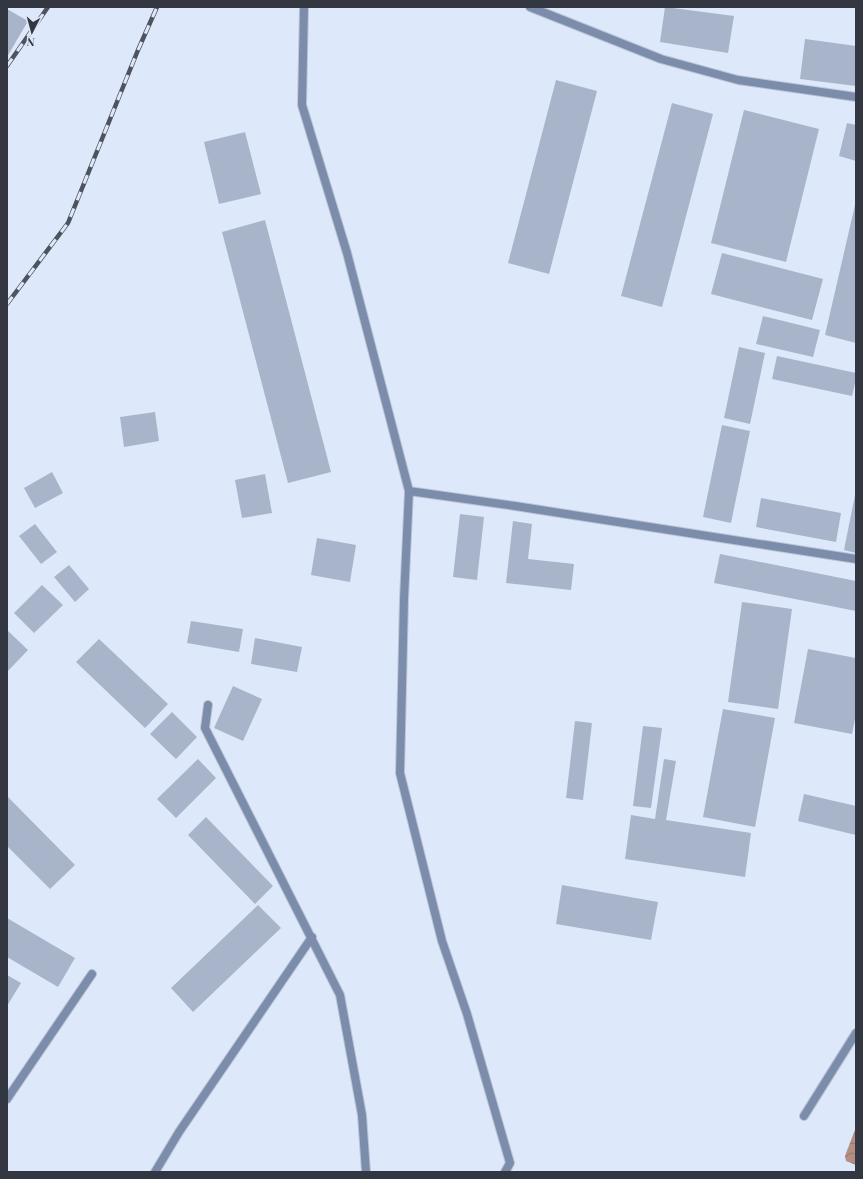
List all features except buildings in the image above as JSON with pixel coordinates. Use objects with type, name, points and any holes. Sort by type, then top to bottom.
[{"type":"street","points":[[304,7],[302,105],[347,253],[409,491],[404,599],[400,774],[442,941],[467,1014],[510,1163],[505,1172]]},
{"type":"street","points":[[530,7],[661,59],[730,78],[856,97]]},
{"type":"street","points":[[409,491],[856,559]]},
{"type":"street","points":[[208,705],[205,728],[340,995],[362,1115],[366,1172]]},
{"type":"street","points":[[155,1172],[180,1132],[312,937]]},
{"type":"street","points":[[7,1099],[92,974]]},
{"type":"street","points":[[804,1116],[856,1032]]},
{"type":"water","points":[[856,1127],[856,1165],[846,1161],[845,1156]]},
{"type":"railway","points":[[7,66],[48,7]]},
{"type":"railway","points":[[7,304],[68,223],[157,7]]}]
